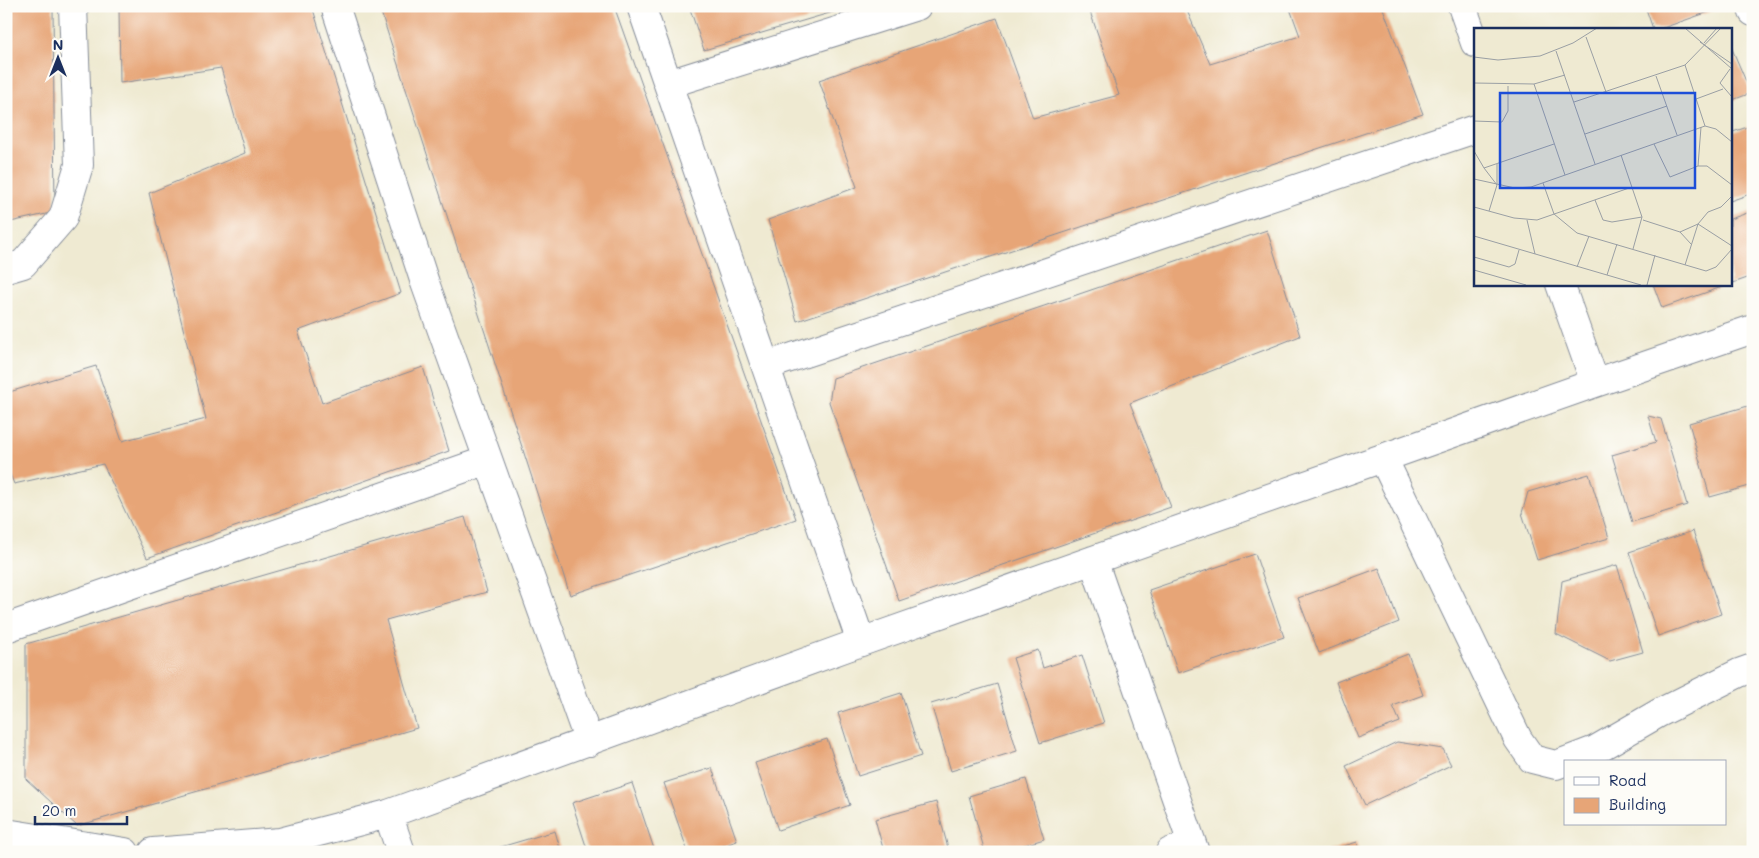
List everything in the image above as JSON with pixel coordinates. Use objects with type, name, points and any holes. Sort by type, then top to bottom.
[{"type":"street","points":[[6,268],[23,264],[63,218],[79,165],[74,6]]},
{"type":"street","points":[[335,6],[425,283],[589,742]]},
{"type":"street","points":[[641,6],[861,642]]},
{"type":"street","points":[[668,84],[917,6]]},
{"type":"street","points":[[1462,6],[1474,40]]},
{"type":"street","points":[[1751,6],[1753,12]]},
{"type":"street","points":[[766,366],[1474,129]]},
{"type":"street","points":[[1560,285],[1595,383]]},
{"type":"street","points":[[153,852],[280,842],[388,814],[861,642],[1753,329]]},
{"type":"street","points":[[1383,458],[1518,739],[1532,759],[1556,765],[1564,762]]},
{"type":"street","points":[[6,628],[488,460]]},
{"type":"street","points":[[1093,560],[1186,849]]},
{"type":"street","points":[[1569,760],[1595,750],[1659,713],[1739,673],[1753,668]]},
{"type":"street","points":[[388,814],[401,852]]},
{"type":"street","points":[[6,833],[125,852]]},
{"type":"building","points":[[6,6],[53,6],[55,212],[6,223]]},
{"type":"building","points":[[119,6],[312,6],[401,293],[298,331],[322,403],[423,367],[449,451],[147,558],[103,464],[14,484],[6,464],[6,393],[96,366],[122,441],[206,419],[149,193],[245,153],[221,68],[120,83]]},
{"type":"building","points":[[379,6],[614,6],[796,519],[570,595]]},
{"type":"building","points":[[689,6],[850,6],[850,7],[704,50]]},
{"type":"building","points":[[1088,6],[1185,6],[1210,64],[1300,36],[1289,6],[1382,6],[1423,114],[797,321],[768,220],[857,187],[819,80],[997,18],[1033,118],[1119,95]]},
{"type":"building","points":[[1645,6],[1723,7],[1663,28],[1653,28]]},
{"type":"building","points":[[1732,49],[1751,93],[1732,100]]},
{"type":"building","points":[[1753,125],[1753,193],[1732,200],[1732,132]]},
{"type":"building","points":[[1753,211],[1753,276],[1732,283],[1732,218]]},
{"type":"building","points":[[1267,230],[1300,336],[1130,403],[1171,507],[899,601],[829,402],[833,378]]},
{"type":"building","points":[[1653,285],[1727,285],[1662,308]]},
{"type":"building","points":[[1748,406],[1753,422],[1753,485],[1710,497],[1689,423]]},
{"type":"building","points":[[1648,416],[1661,419],[1687,505],[1632,522],[1612,455],[1656,442]]},
{"type":"building","points":[[1589,474],[1609,538],[1537,560],[1522,513],[1528,492]]},
{"type":"building","points":[[465,517],[487,592],[386,620],[417,728],[77,826],[26,779],[26,644]]},
{"type":"building","points":[[1693,531],[1721,614],[1658,636],[1629,552]]},
{"type":"building","points":[[1255,554],[1284,637],[1178,673],[1149,590]]},
{"type":"building","points":[[1617,565],[1643,652],[1610,661],[1556,634],[1562,581]]},
{"type":"building","points":[[1379,568],[1399,622],[1319,653],[1298,598]]},
{"type":"building","points":[[1038,650],[1043,668],[1082,655],[1104,723],[1040,743],[1013,658]]},
{"type":"building","points":[[1408,654],[1423,695],[1393,706],[1400,722],[1358,738],[1336,682]]},
{"type":"building","points":[[997,684],[1017,751],[951,771],[931,704]]},
{"type":"building","points":[[901,693],[921,756],[858,776],[838,713]]},
{"type":"building","points":[[827,739],[850,805],[778,830],[755,763]]},
{"type":"building","points":[[1397,742],[1443,749],[1451,765],[1365,805],[1346,766]]},
{"type":"building","points":[[712,768],[737,841],[706,852],[688,852],[664,783]]},
{"type":"building","points":[[1026,779],[1044,839],[1002,852],[985,852],[969,796]]},
{"type":"building","points":[[632,783],[655,852],[588,852],[572,803]]},
{"type":"building","points":[[936,802],[949,852],[884,852],[875,819]]},
{"type":"building","points":[[555,831],[561,852],[487,852],[487,851]]},
{"type":"building","points":[[1357,842],[1360,852],[1328,852],[1328,851]]}]
